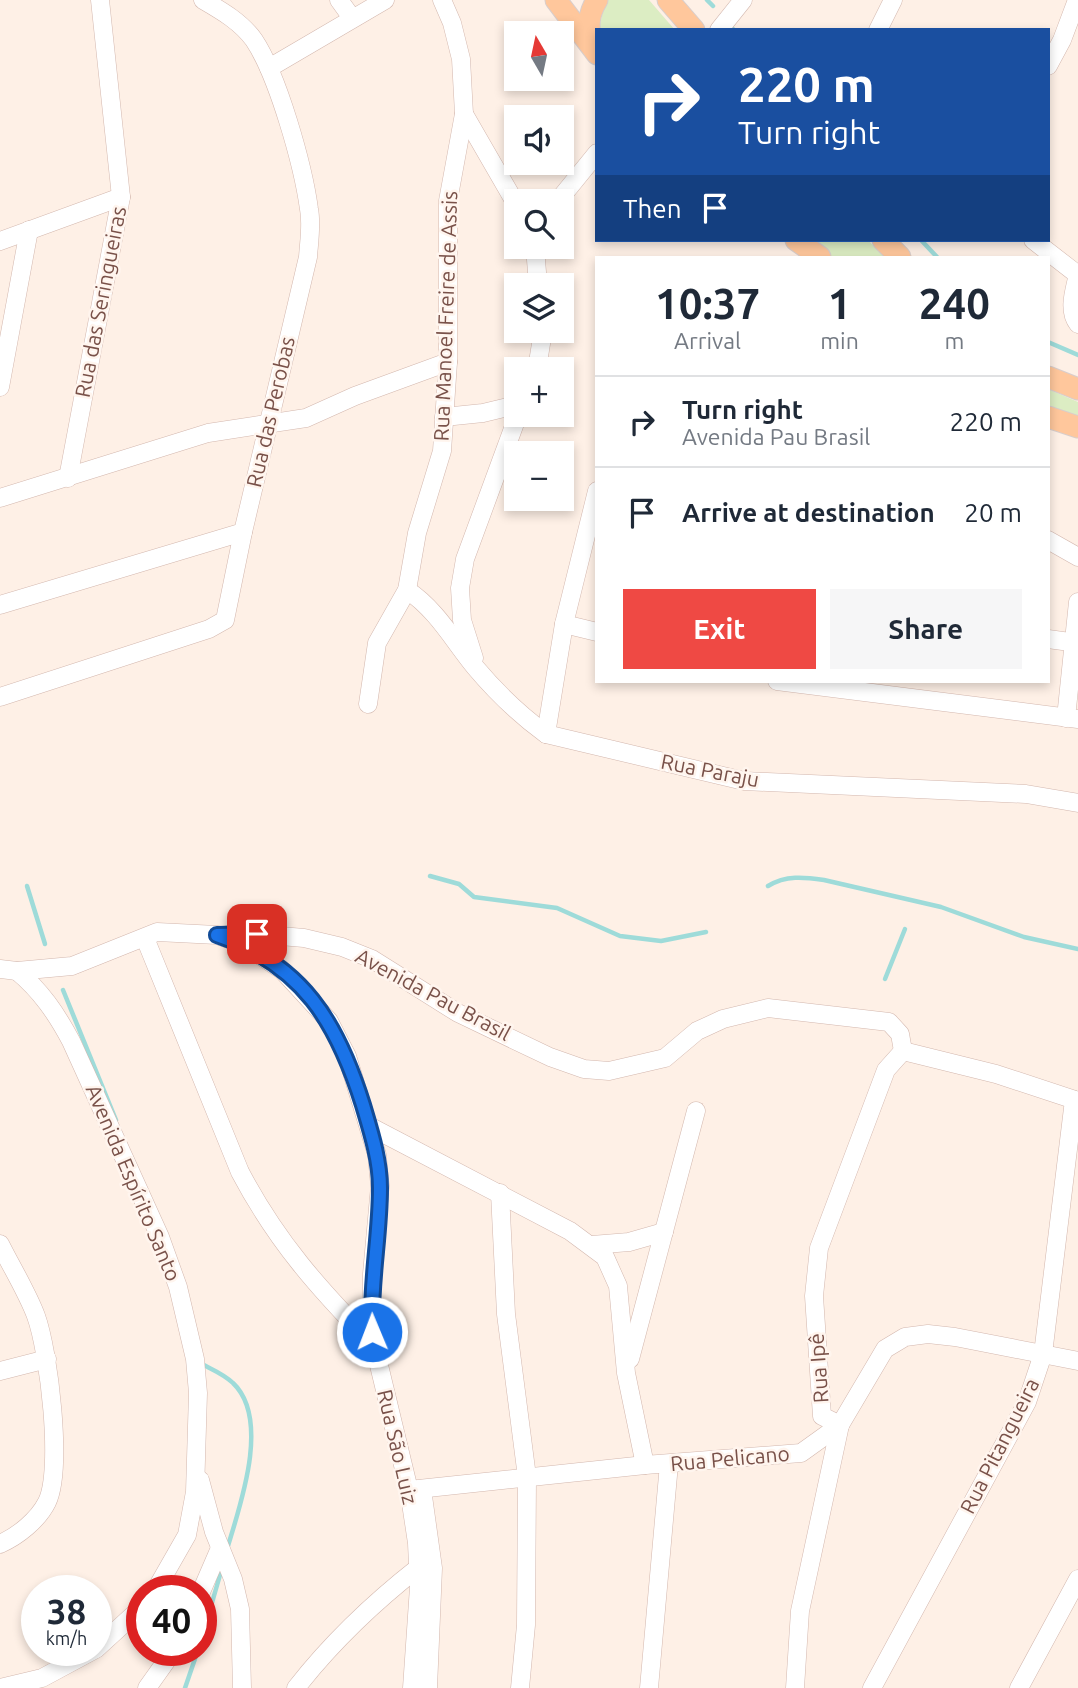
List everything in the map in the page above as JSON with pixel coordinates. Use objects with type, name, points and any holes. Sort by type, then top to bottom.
[{"type":"main road","points":[[556,0],[595,51]]},
{"type":"main road","points":[[595,49],[590,38],[588,19],[597,0]]},
{"type":"main road","points":[[668,0],[692,28]]},
{"type":"main road","points":[[799,242],[819,256]]},
{"type":"main road","points":[[885,242],[899,256]]},
{"type":"main road","points":[[1050,378],[1078,389]]},
{"type":"main road","points":[[1050,418],[1078,427]]},
{"type":"street","name":"Rua das Seringueiras","points":[[68,478],[121,197],[100,0]]},
{"type":"street","name":"Rua das Perobas","points":[[0,697],[209,629],[225,620],[308,257],[310,212],[302,170],[270,68],[253,39],[233,18],[203,0]]},
{"type":"street","points":[[338,0],[352,18]]},
{"type":"street","points":[[270,68],[385,0]]},
{"type":"street","name":"Rua Manoel Freire de Assis","points":[[368,704],[377,643],[407,590],[417,533],[439,468],[449,362],[448,201],[464,114],[461,59],[452,23],[442,0]]},
{"type":"street","points":[[879,28],[893,0]]},
{"type":"street","points":[[1050,62],[1062,40],[1077,0]]},
{"type":"street","points":[[720,28],[734,4]]},
{"type":"street","points":[[464,114],[507,189]]},
{"type":"street","points":[[568,189],[595,155]]},
{"type":"street","points":[[0,241],[121,197]]},
{"type":"street","points":[[0,387],[29,230]]},
{"type":"street","points":[[1035,242],[1078,274],[1072,306],[1073,318],[1078,324]]},
{"type":"street","points":[[0,498],[208,433],[306,418],[355,396],[449,362]]},
{"type":"street","points":[[444,416],[483,414],[504,408]]},
{"type":"street","points":[[477,668],[463,620],[461,578],[465,559],[514,427]]},
{"type":"street","points":[[546,734],[564,624],[593,523]]},
{"type":"street","points":[[0,605],[243,532]]},
{"type":"street","points":[[1050,541],[1078,557]]},
{"type":"street","name":"Rua Paraju","points":[[407,590],[430,609],[477,668],[525,719],[546,734],[744,782],[1026,794],[1078,803]]},
{"type":"street","points":[[794,683],[1072,718],[1078,602]]},
{"type":"street","points":[[564,624],[595,632]]},
{"type":"street","points":[[1050,639],[1076,643]]},
{"type":"street","name":"Rua São Luiz","points":[[8,970],[72,966],[157,932],[217,935],[243,944],[282,970],[329,1021],[347,1056],[377,1155],[380,1186],[371,1311],[374,1345],[415,1490],[433,1568],[428,1688]]},
{"type":"street","name":"Avenida Pau Brasil","points":[[217,935],[257,934],[304,938],[342,947],[372,958],[458,1013],[550,1057],[584,1069],[609,1071],[665,1058],[697,1031],[723,1019],[768,1008],[889,1021],[900,1034],[903,1051]]},
{"type":"street","points":[[145,938],[240,1172],[257,1206],[282,1244],[322,1292],[374,1345]]},
{"type":"street","name":"Avenida Espírito Santo","points":[[8,970],[36,987],[55,1012],[71,1041],[160,1237],[178,1286],[195,1359],[198,1393],[197,1470],[187,1535],[164,1575]]},
{"type":"street","points":[[903,1051],[996,1074],[1076,1101]]},
{"type":"street","name":"Rua Ipê","points":[[795,1688],[800,1611],[840,1426],[822,1416],[814,1296],[819,1248],[886,1070],[903,1051]]},
{"type":"street","name":"Rua Pitangueira","points":[[872,1688],[1027,1402],[1043,1354],[1076,1101]]},
{"type":"street","points":[[626,1373],[696,1111]]},
{"type":"street","points":[[369,1126],[500,1193],[592,1245],[605,1257],[618,1286],[626,1373],[645,1465]]},
{"type":"street","points":[[500,1193],[503,1273],[527,1477],[526,1625],[520,1688]]},
{"type":"street","points":[[592,1245],[629,1242],[664,1232]]},
{"type":"street","points":[[0,1244],[6,1271],[36,1316],[47,1359],[54,1446],[51,1491],[47,1501],[32,1522],[0,1544]]},
{"type":"street","name":"Rua Pelicano","points":[[415,1490],[645,1465],[801,1453],[840,1426],[885,1349],[905,1337],[928,1334],[955,1337],[1078,1361]]},
{"type":"street","points":[[0,1371],[47,1359]]},
{"type":"street","points":[[649,1688],[669,1464]]},
{"type":"street","points":[[197,1470],[220,1548],[233,1579],[240,1609],[242,1688]]},
{"type":"street","name":"Rua São Luiz","points":[[412,1688],[419,1567],[415,1490]]},
{"type":"street","points":[[208,1575],[220,1548]]},
{"type":"street","points":[[296,1688],[339,1637],[386,1592],[419,1567]]},
{"type":"street","points":[[1019,1688],[1078,1579]]},
{"type":"street","points":[[112,1637],[126,1623]]},
{"type":"street","points":[[0,1688],[42,1678],[64,1666]]},
{"type":"street","points":[[147,1688],[163,1666]]},
{"type":"green space","points":[[605,0],[649,0],[673,28],[599,28]]},
{"type":"green space","points":[[812,242],[870,242],[883,256],[830,256]]},
{"type":"green space","points":[[1050,390],[1078,402],[1078,421],[1050,409]]},
{"type":"waterway","points":[[707,0],[713,6]]},
{"type":"waterway","points":[[923,242],[936,256]]},
{"type":"waterway","points":[[1050,343],[1078,355]]},
{"type":"waterway","points":[[430,876],[459,884],[474,897],[557,908],[620,936],[661,941],[706,932]]},
{"type":"waterway","points":[[768,886],[788,878],[824,880],[941,907],[1024,937],[1078,949]]},
{"type":"waterway","points":[[27,886],[45,944]]},
{"type":"waterway","points":[[885,979],[905,929]]},
{"type":"waterway","points":[[63,990],[116,1120]]},
{"type":"waterway","points":[[200,1363],[233,1383],[244,1399],[250,1418],[251,1440],[245,1487],[227,1549]]},
{"type":"waterway","points":[[217,1585],[222,1568]]},
{"type":"waterway","points":[[185,1688],[193,1666]]},
{"type":"route","points":[[257,934],[217,935],[243,944],[282,970],[329,1021],[347,1056],[369,1126],[377,1155],[380,1186],[372,1274],[372,1332]]}]
